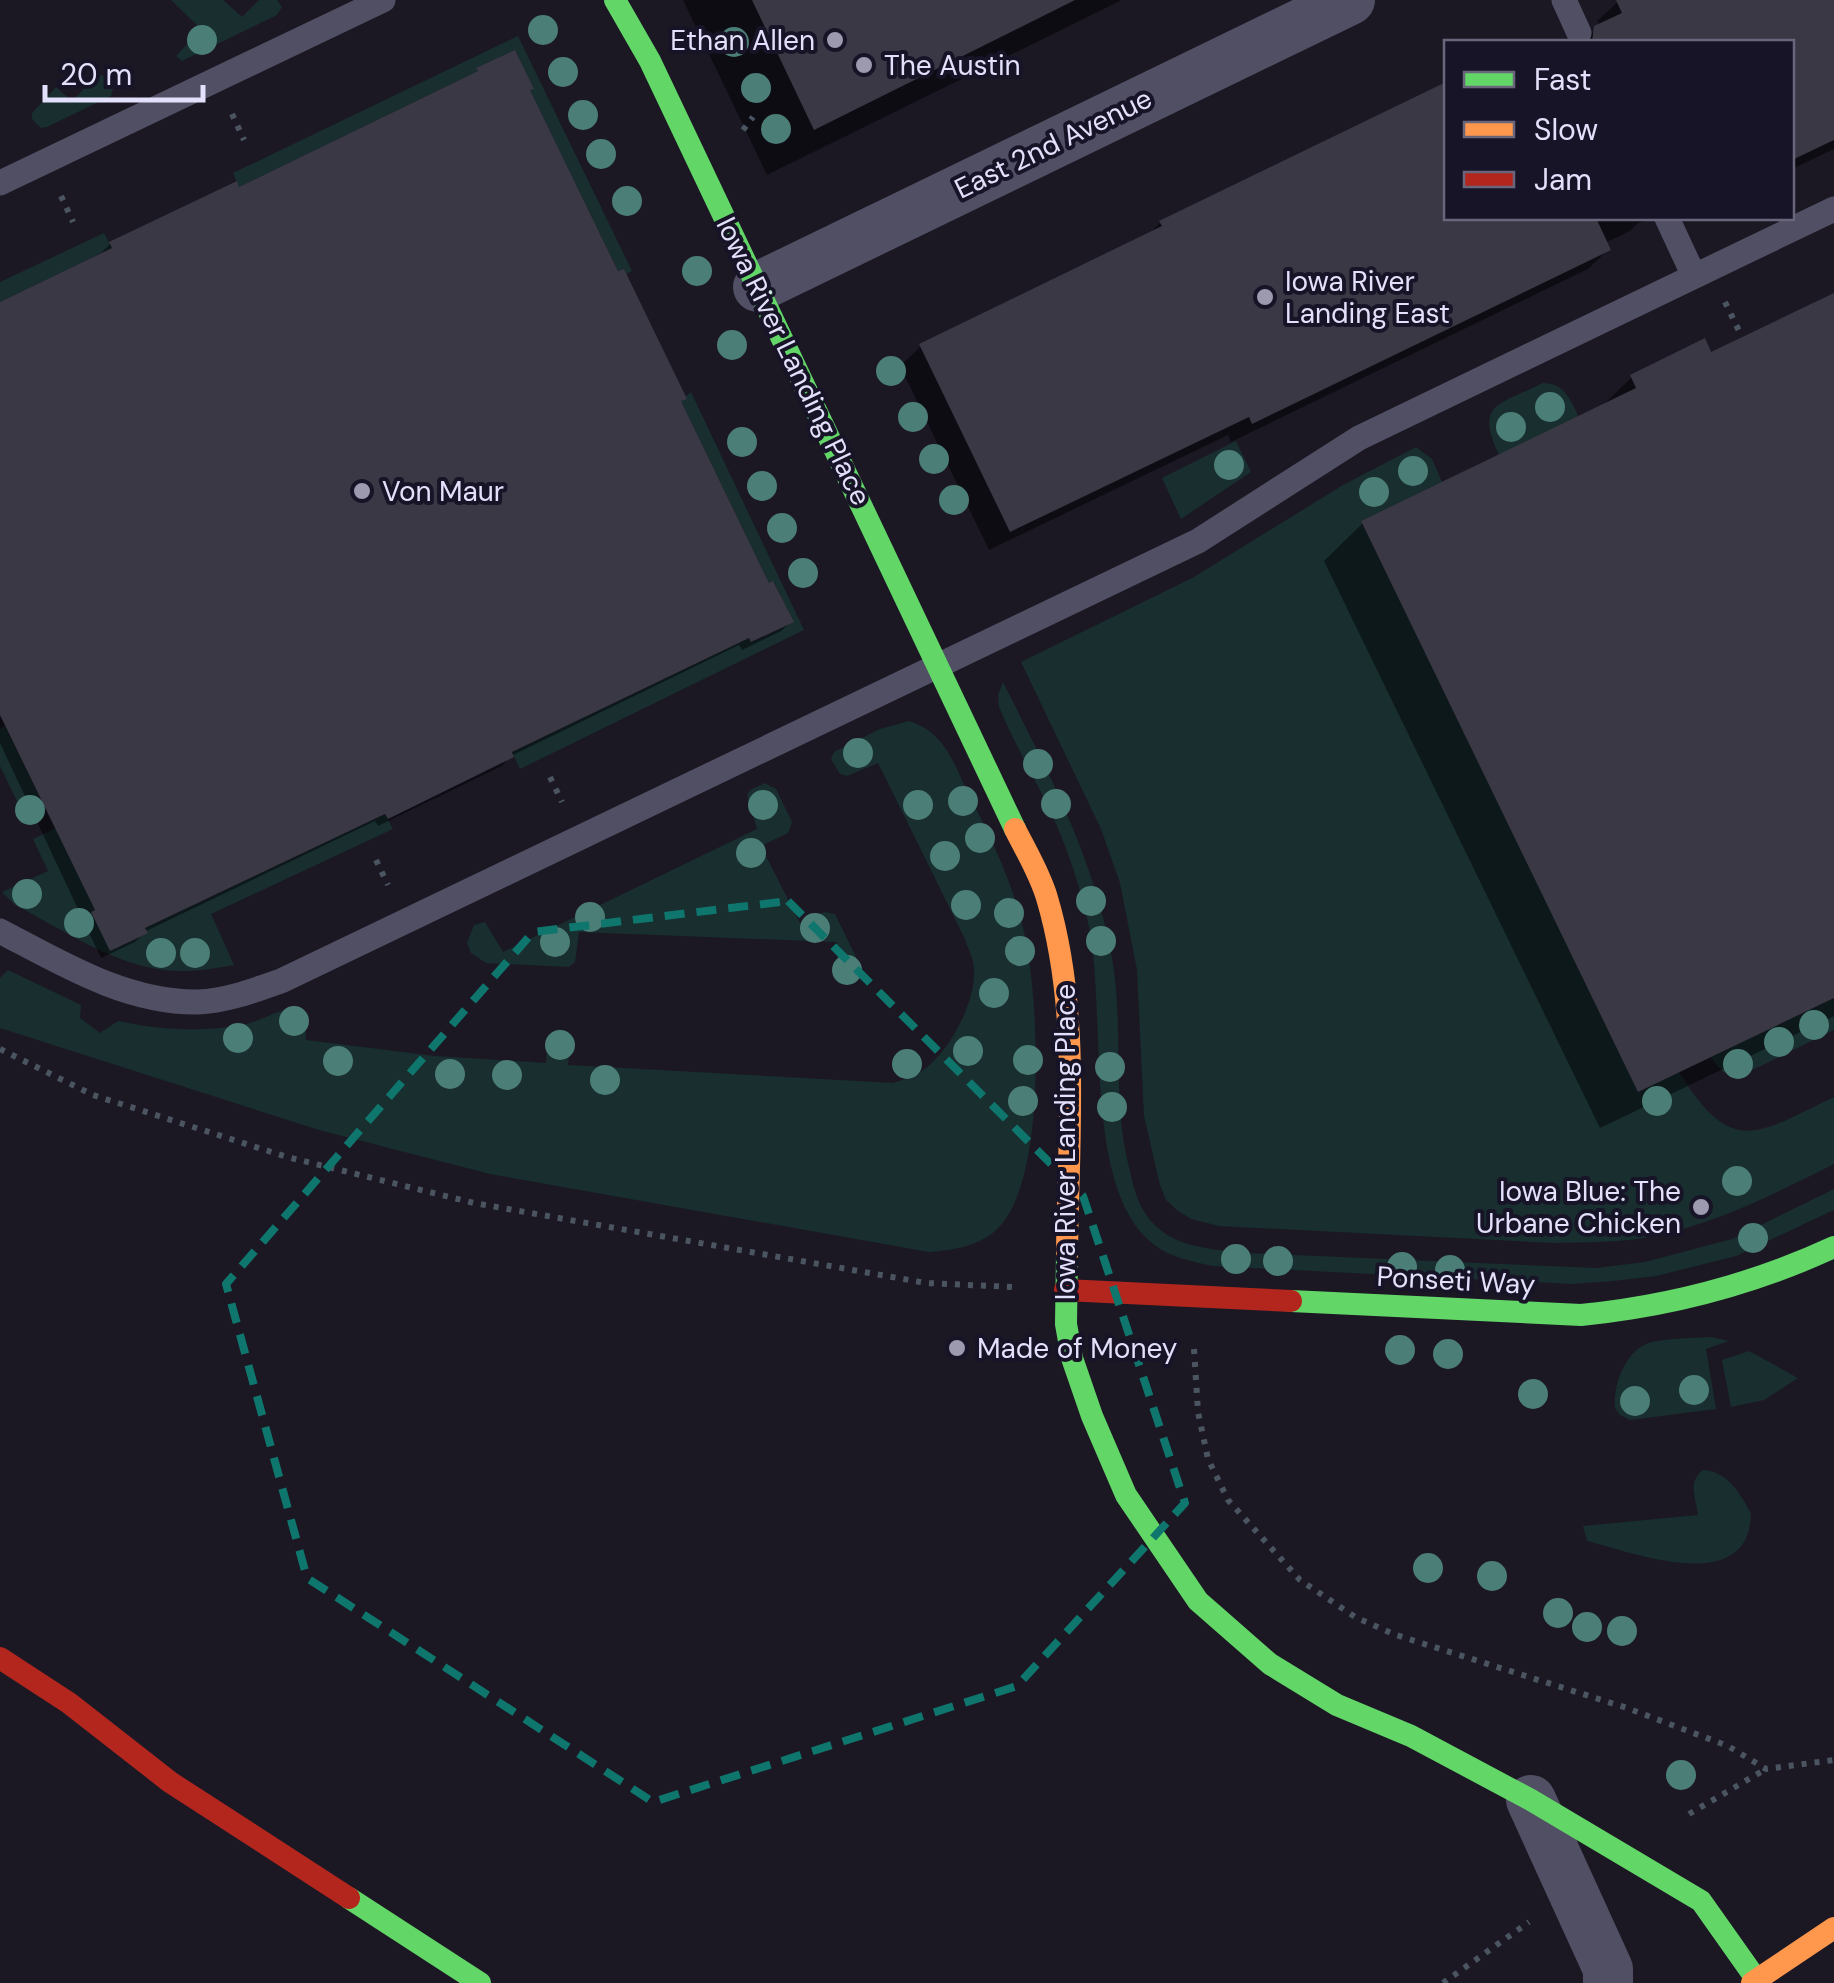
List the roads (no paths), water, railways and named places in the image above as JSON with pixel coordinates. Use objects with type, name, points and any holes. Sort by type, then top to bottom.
[{"type":"main road","name":"Iowa River Landing Place","points":[[615,0],[636,33],[1046,894],[1063,962],[1069,1055],[1066,1324],[1072,1358],[1126,1496],[1198,1601],[1270,1664],[1337,1705],[1411,1736],[1532,1800],[1701,1901],[1756,1982]]},
{"type":"main road","name":"Ponseti Way","points":[[1064,1290],[1580,1315],[1640,1310],[1709,1297],[1758,1282],[1834,1247]]},
{"type":"main road","points":[[0,1658],[69,1703],[170,1782],[480,1983]]},
{"type":"main road","points":[[1756,1982],[1834,1928]]},
{"type":"street","name":"East 2nd Avenue","points":[[758,287],[1350,0]]},
{"type":"street","points":[[1532,1800],[1608,1969],[1608,1983]]},
{"type":"lane","points":[[0,183],[383,0]]},
{"type":"lane","points":[[1564,0],[1579,33]]},
{"type":"lane","points":[[0,930],[117,988],[156,998],[199,1002],[242,995],[316,964],[1198,541],[1359,438],[1834,209]]},
{"type":"lane","points":[[1668,220],[1694,276]]},
{"type":"place","name":"Ethan Allen","points":[[835,40]]},
{"type":"place","name":"The Austin","points":[[864,65]]},
{"type":"place","name":"Iowa River Landing East","points":[[1265,297]]},
{"type":"place","name":"Von Maur","points":[[362,491]]},
{"type":"place","name":"Iowa Blue: The Urbane Chicken","points":[[1701,1207]]},
{"type":"place","name":"Made of Money","points":[[957,1348]]}]
